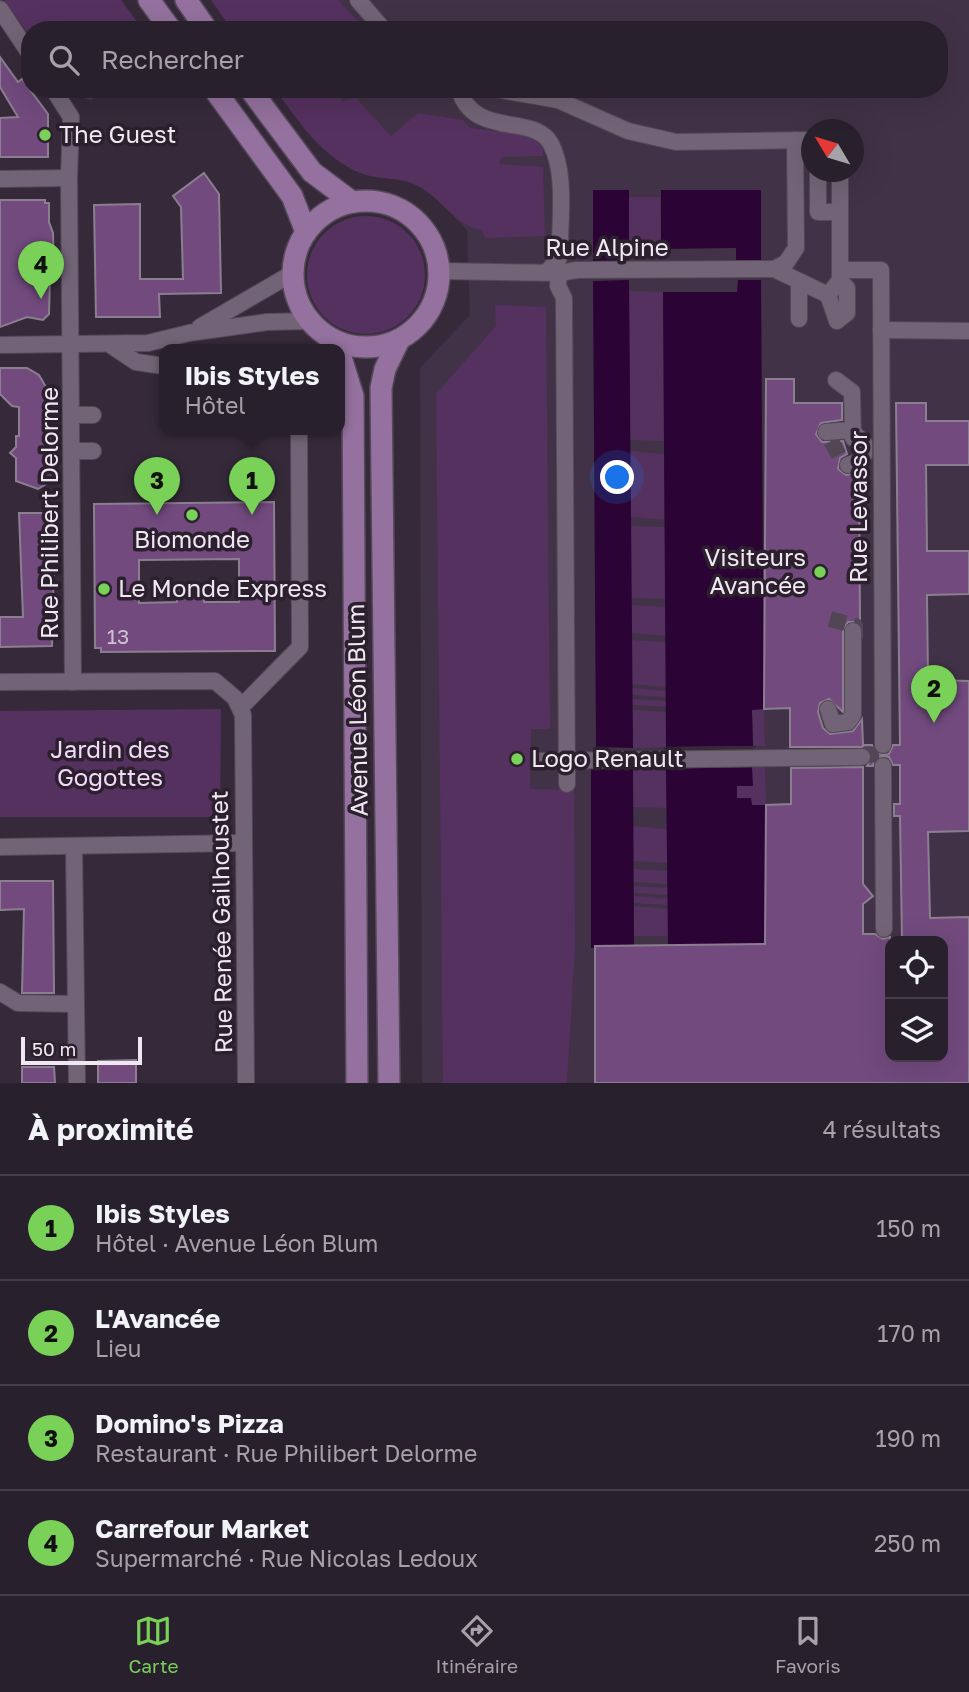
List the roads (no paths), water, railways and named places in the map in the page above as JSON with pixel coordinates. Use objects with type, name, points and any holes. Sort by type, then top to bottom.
[{"type":"main road","points":[[149,0],[164,21]]},
{"type":"main road","points":[[186,0],[201,21]]},
{"type":"main road","points":[[221,98],[292,196],[306,232]]},
{"type":"main road","points":[[257,98],[312,172],[352,202]]},
{"type":"main road","points":[[333,344],[310,321],[295,290],[293,272],[297,251],[306,232],[326,213],[352,202],[373,201],[394,206],[412,216],[431,241],[440,271],[437,295],[426,316],[400,340],[373,347],[345,348]]},
{"type":"main road","name":"Avenue Léon Blum","points":[[389,1083],[381,387],[385,369],[400,340]]},
{"type":"main road","name":"Avenue Léon Blum","points":[[345,372],[353,396],[357,1083]]},
{"type":"street","points":[[358,0],[376,21]]},
{"type":"street","points":[[0,9],[21,40]]},
{"type":"street","name":"Rue Philibert Delorme","points":[[59,98],[71,117],[69,178],[73,682]]},
{"type":"street","points":[[464,98],[469,106],[491,123],[541,132],[551,144],[559,170],[560,247],[553,272],[564,298],[567,783]]},
{"type":"street","points":[[547,98],[558,100],[628,131],[676,142],[801,140]]},
{"type":"street","points":[[774,269],[786,263],[795,252],[794,140]]},
{"type":"street","points":[[0,179],[69,178]]},
{"type":"street","points":[[818,182],[818,212]]},
{"type":"street","points":[[774,269],[828,295],[837,321],[842,309],[840,182]]},
{"type":"street","points":[[796,213],[840,212]]},
{"type":"street","name":"Rue Alpine","points":[[440,271],[774,269]]},
{"type":"street","name":"Rue Levassor","points":[[840,275],[881,270],[883,745]]},
{"type":"street","points":[[189,333],[293,272]]},
{"type":"street","points":[[828,295],[840,275]]},
{"type":"street","points":[[799,283],[799,319]]},
{"type":"street","points":[[0,345],[112,346],[148,343],[189,333],[282,320],[310,321]]},
{"type":"street","points":[[881,330],[969,331]]},
{"type":"street","points":[[112,346],[136,362],[159,365]]},
{"type":"street","points":[[836,380],[852,392],[853,438]]},
{"type":"street","points":[[72,415],[93,415]]},
{"type":"street","points":[[825,432],[851,430],[864,443],[864,455],[858,462],[848,465]]},
{"type":"street","points":[[0,682],[215,681],[229,691],[241,707],[300,647],[299,435]]},
{"type":"street","points":[[72,451],[93,451]]},
{"type":"street","points":[[828,709],[833,724],[848,722],[853,715],[853,631]]},
{"type":"street","name":"Rue Renée Gailhoustet","points":[[241,707],[246,1083]]},
{"type":"street","points":[[539,761],[862,757]]},
{"type":"street","points":[[883,766],[884,929]]},
{"type":"street","points":[[0,847],[243,844]]},
{"type":"street","points":[[74,848],[77,1083]]},
{"type":"street","points":[[0,992],[18,1003],[76,1004]]},
{"type":"tunnel","points":[[828,452],[853,438]]},
{"type":"tunnel","points":[[830,619],[855,626],[855,639]]},
{"type":"tunnel","points":[[863,755],[883,754]]},
{"type":"place","name":"The Guest","points":[[45,135]]},
{"type":"place","name":"Carrefour Market","points":[[41,299]]},
{"type":"place","name":"Domino's Pizza","points":[[157,515]]},
{"type":"place","name":"Biomonde","points":[[192,515]]},
{"type":"place","name":"Ibis Styles","points":[[252,515]]},
{"type":"place","name":"Visiteurs Avancée","points":[[820,572]]},
{"type":"place","name":"Le Monde Express","points":[[104,589]]},
{"type":"place","name":"L'Avancée","points":[[934,723]]},
{"type":"place","name":"Logo Renault","points":[[517,759]]},
{"type":"park label","name":"Jardin des Gogottes","points":[[110,764]]}]
